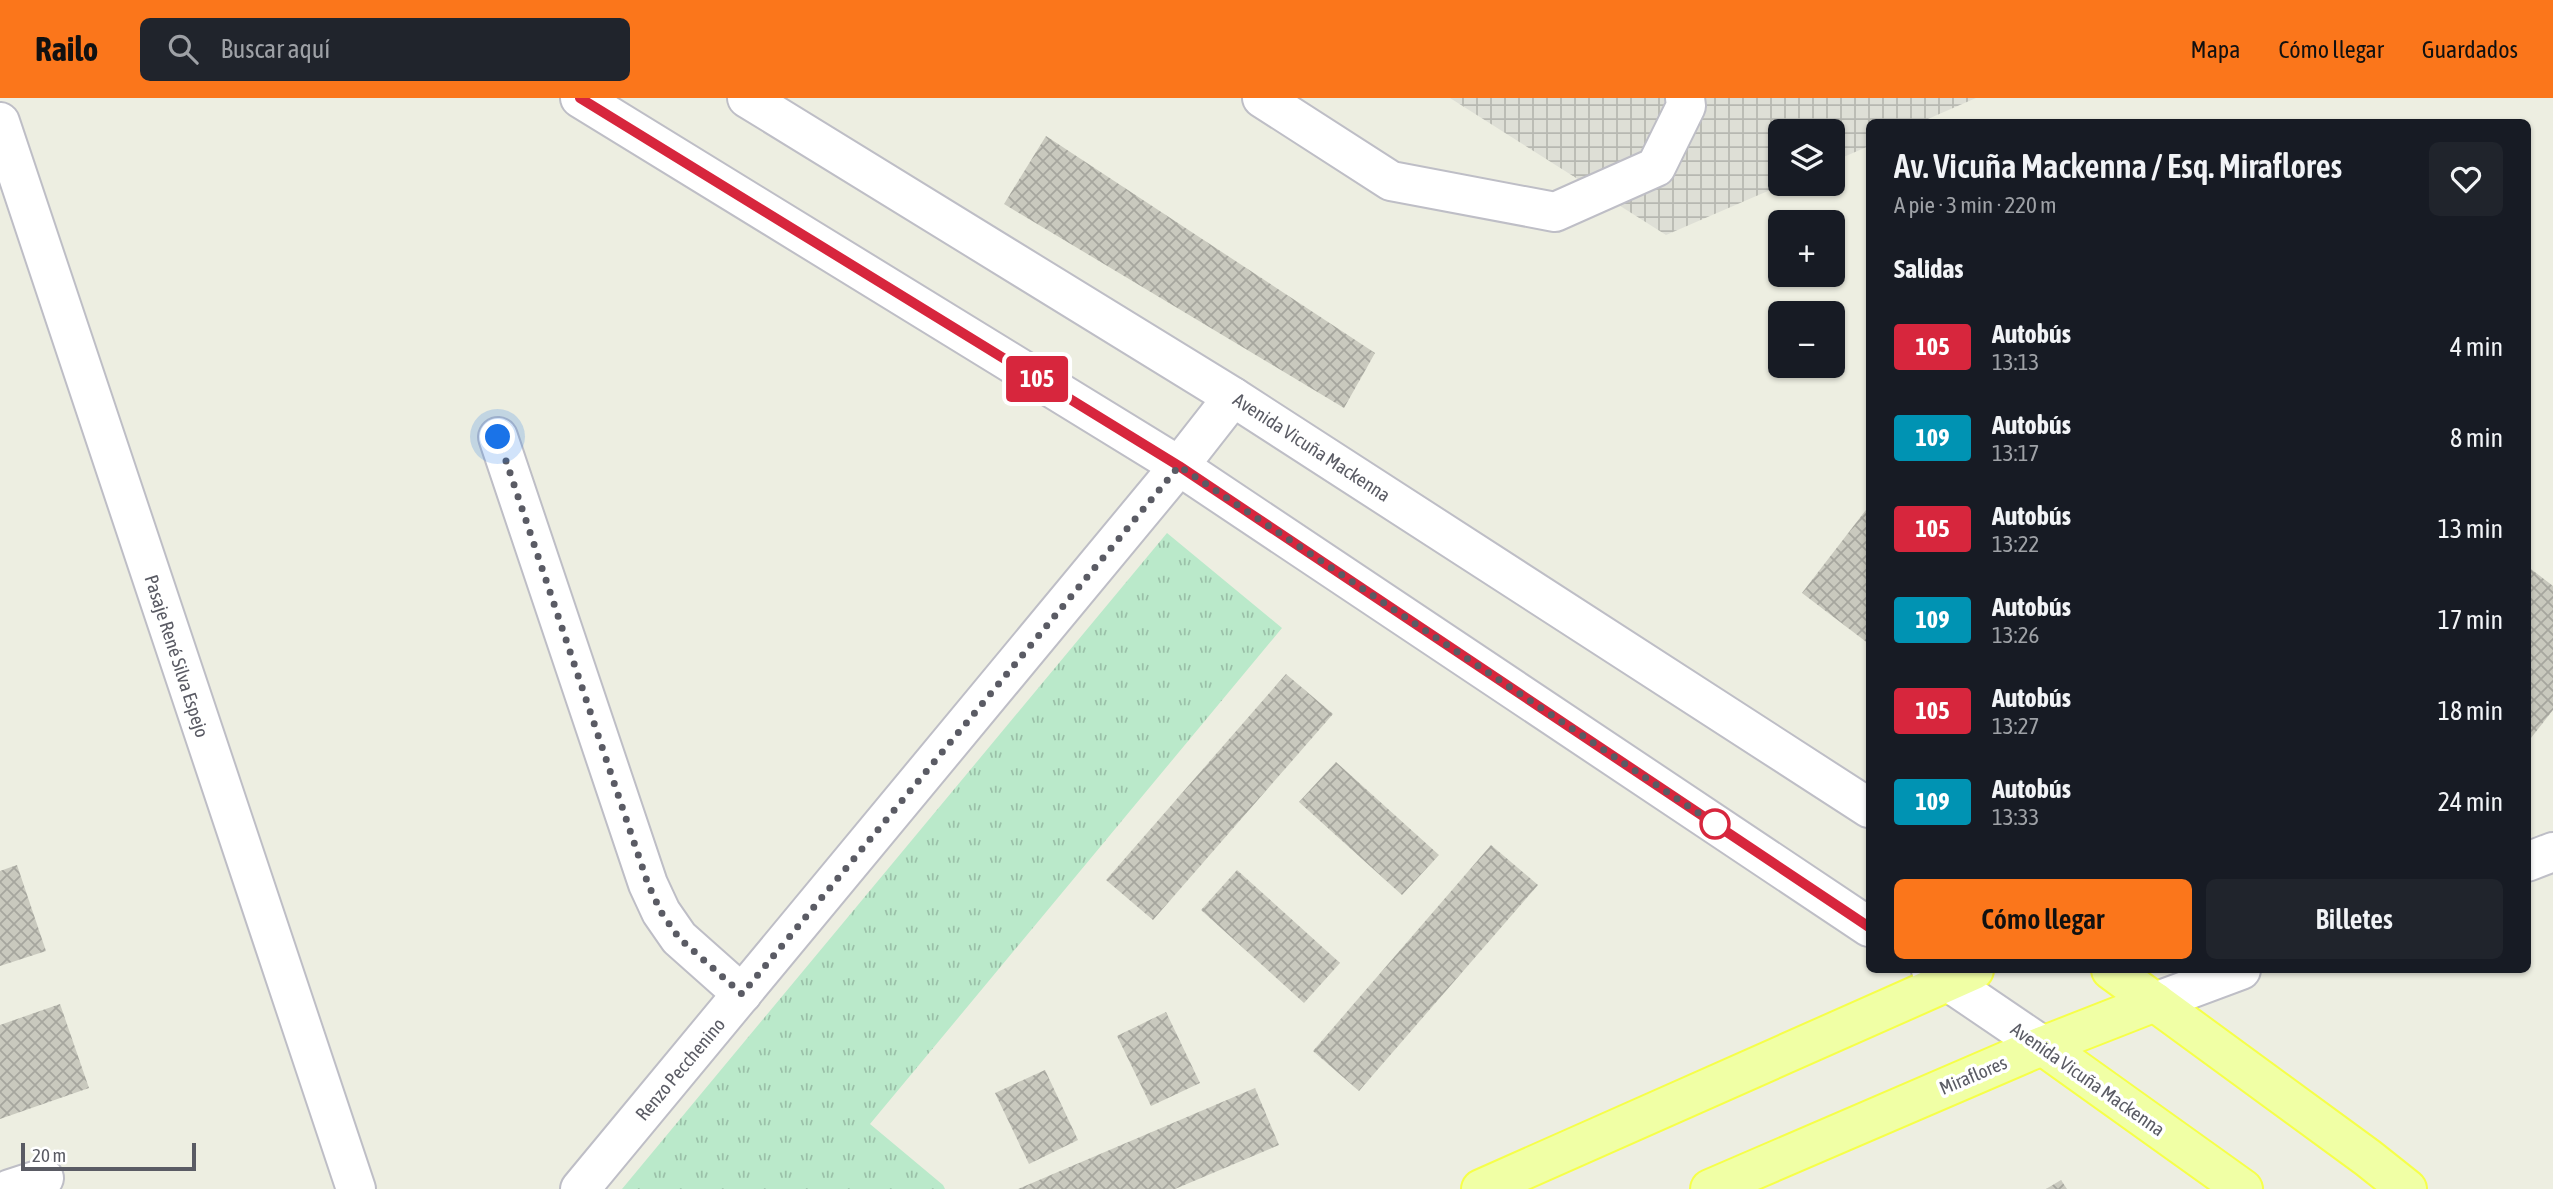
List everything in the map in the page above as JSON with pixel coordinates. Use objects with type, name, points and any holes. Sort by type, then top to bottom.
[{"type":"main road","points":[[1481,1189],[1950,973]]},
{"type":"main road","points":[[2115,973],[2407,1189]]},
{"type":"main road","name":"Miraflores","points":[[1710,1189],[2043,1046],[2155,1002]]},
{"type":"main road","name":"Avenida Vicuña Mackenna","points":[[2043,1046],[2243,1189]]},
{"type":"street","points":[[580,98],[1179,466],[1866,926]]},
{"type":"street","name":"Avenida Vicuña Mackenna","points":[[747,98],[1233,397],[1866,806]]},
{"type":"street","points":[[1262,98],[1391,181],[1555,212],[1656,167],[1686,106],[1685,98]]},
{"type":"street","name":"Pasaje René Silva Espejo","points":[[0,122],[356,1189]]},
{"type":"street","name":"Renzo Pecchenino","points":[[580,1189],[1179,466],[1233,397]]},
{"type":"street","points":[[498,437],[648,884],[661,912],[679,938],[742,994]]},
{"type":"street","name":"Avenida Vicuña Mackenna","points":[[1950,973],[2043,1046]]},
{"type":"street","name":"Miraflores","points":[[2155,1002],[2233,973]]},
{"type":"shaded area","points":[[1450,98],[1976,98],[1928,119],[1866,119],[1866,147],[1845,156],[1845,119],[1768,119],[1768,191],[1666,235]]},
{"type":"green space","points":[[1167,533],[1282,628],[870,1124],[945,1189],[622,1189]]},
{"type":"building","points":[[1046,136],[1375,353],[1344,408],[1004,204]]},
{"type":"building","points":[[1866,510],[1866,642],[1802,593]]},
{"type":"building","points":[[2531,569],[2553,586],[2553,710],[2531,738]]},
{"type":"building","points":[[1286,674],[1333,714],[1153,920],[1106,880]]},
{"type":"building","points":[[1336,762],[1439,855],[1402,895],[1299,802]]},
{"type":"building","points":[[1491,845],[1538,885],[1359,1091],[1313,1051]]},
{"type":"building","points":[[17,865],[46,951],[0,966],[0,871]]},
{"type":"building","points":[[1237,870],[1340,963],[1304,1003],[1201,910]]},
{"type":"building","points":[[60,1004],[89,1088],[0,1119],[0,1025]]},
{"type":"building","points":[[1166,1012],[1200,1083],[1151,1106],[1117,1036]]},
{"type":"building","points":[[1045,1070],[1078,1140],[1029,1164],[995,1093]]},
{"type":"building","points":[[1255,1088],[1279,1145],[1175,1189],[1018,1189]]},
{"type":"building","points":[[2061,1180],[2067,1189],[2046,1189]]},
{"type":"bus line","name":"105","points":[[580,98],[1179,466],[1866,925]]},
{"type":"route","points":[[498,437],[648,884],[661,912],[679,938],[742,994],[1179,466],[1715,824]]}]
